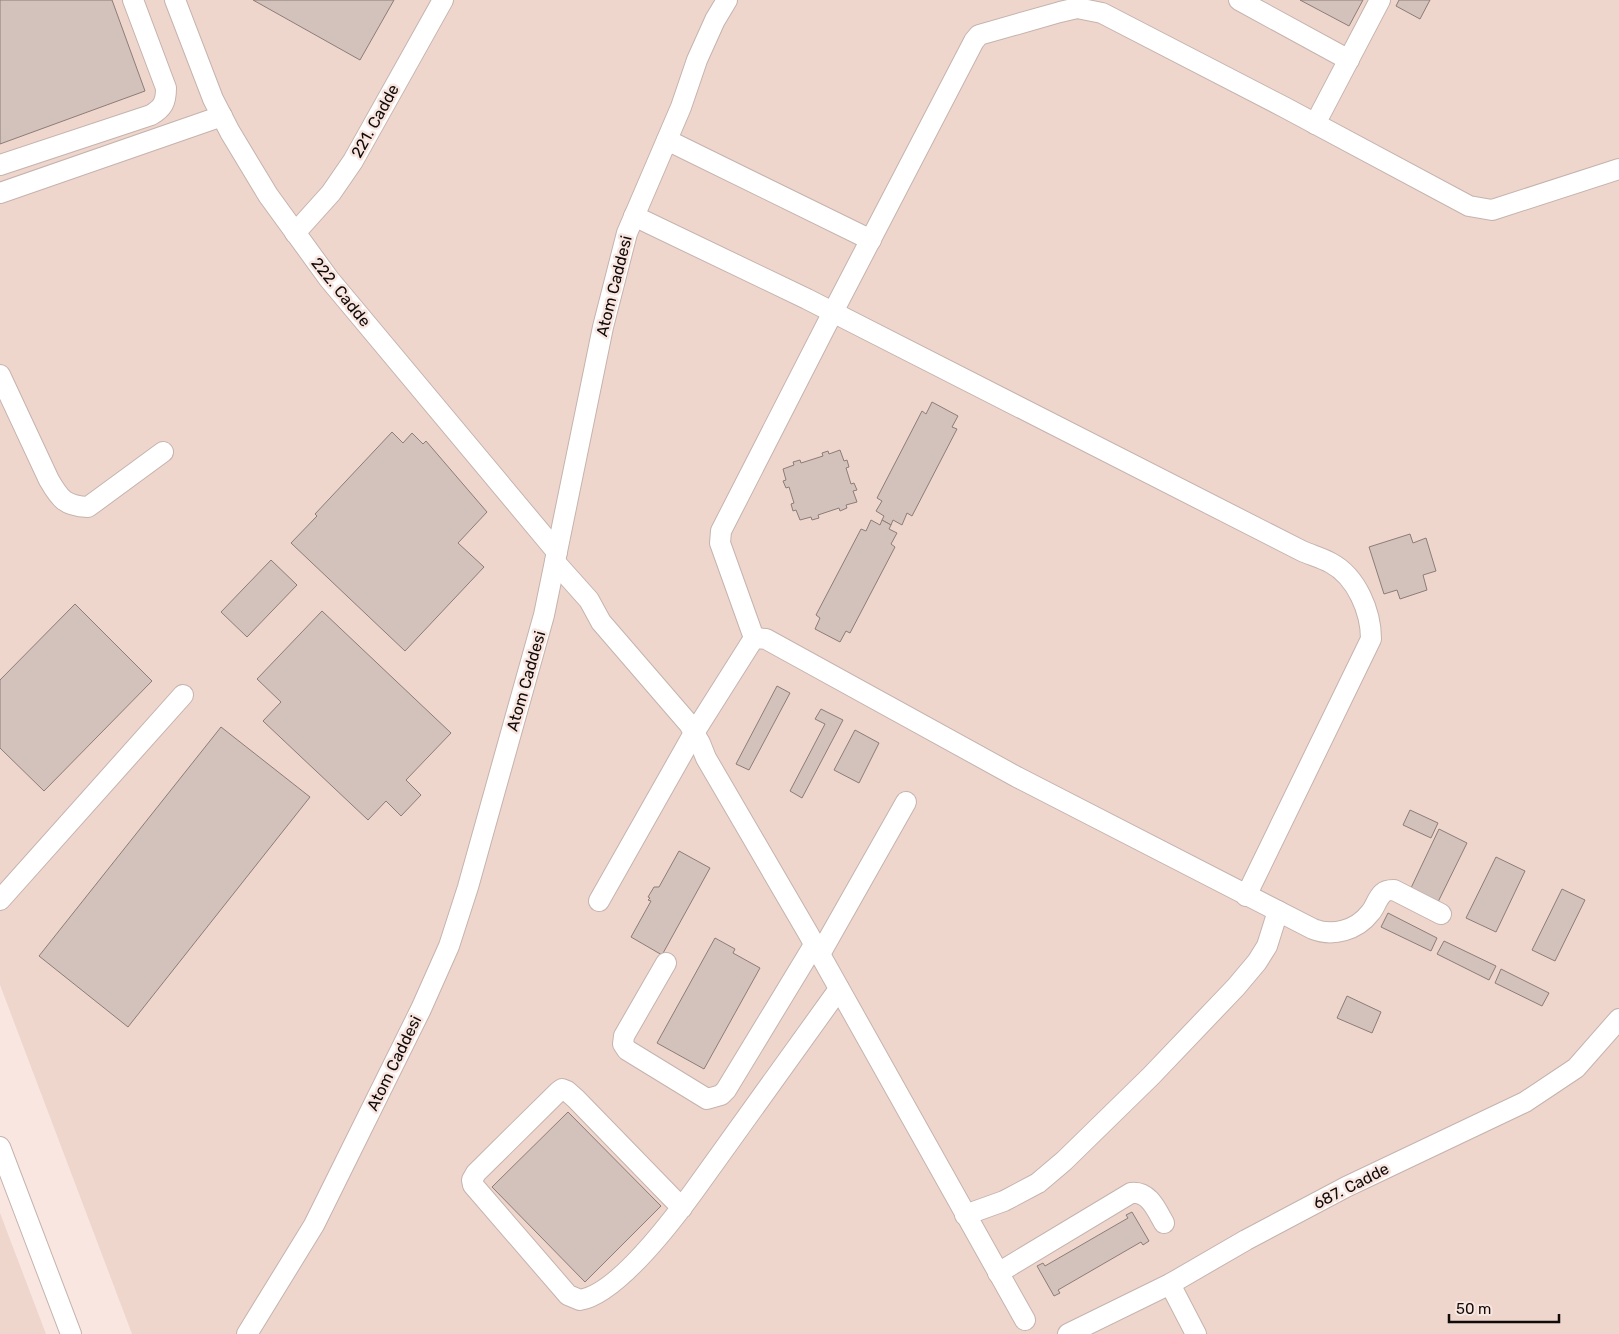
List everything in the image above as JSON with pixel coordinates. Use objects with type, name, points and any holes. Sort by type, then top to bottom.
[{"type":"street","points":[[0,165],[142,118],[160,110],[166,100],[166,88],[133,0]]},
{"type":"street","name":"222. Cadde","points":[[175,0],[213,99],[268,195],[336,287],[556,557],[588,600],[601,622],[689,724],[706,758],[817,949],[1025,1320]]},
{"type":"street","name":"221. Cadde","points":[[295,233],[331,193],[353,161],[442,0]]},
{"type":"street","name":"Atom Caddesi","points":[[247,1334],[314,1225],[421,1009],[449,946],[468,887],[544,615],[603,327],[621,254],[634,216],[681,107],[697,60],[715,20],[727,0]]},
{"type":"street","points":[[1239,0],[1349,60]]},
{"type":"street","points":[[1315,124],[1380,0]]},
{"type":"street","points":[[754,638],[722,551],[720,536],[725,522],[974,41],[983,33],[1077,8],[1102,13],[1470,206],[1480,209],[1492,210],[1619,169]]},
{"type":"street","points":[[0,193],[222,116]]},
{"type":"street","points":[[667,140],[870,240]]},
{"type":"street","points":[[634,216],[833,312],[1302,551],[1330,563],[1350,581],[1365,604],[1370,622],[1371,640],[1246,896]]},
{"type":"street","points":[[0,375],[49,480],[59,496],[67,503],[88,507],[163,452]]},
{"type":"street","points":[[599,901],[694,733],[754,638]]},
{"type":"street","points":[[754,638],[766,639],[1017,777],[1313,929],[1330,934],[1345,930],[1363,921],[1383,893],[1388,890],[1394,890],[1441,914]]},
{"type":"street","points":[[0,900],[184,696]]},
{"type":"street","points":[[666,963],[624,1036],[623,1044],[627,1050],[707,1099],[721,1094],[726,1090],[817,949],[906,802]]},
{"type":"street","points":[[965,1215],[1004,1201],[1038,1183],[1064,1161],[1151,1076],[1236,987],[1257,962],[1267,946],[1278,911]]},
{"type":"street","points":[[682,1208],[576,1099],[567,1091],[562,1090],[476,1173],[472,1180],[473,1185],[568,1295],[580,1300],[596,1295],[655,1242],[682,1208],[839,989]]},
{"type":"street","name":"687. Cadde","points":[[1068,1334],[1170,1284],[1246,1240],[1346,1187],[1525,1102],[1576,1068],[1619,1019]]},
{"type":"street","points":[[0,1147],[71,1334]]},
{"type":"street","points":[[998,1273],[1131,1193],[1138,1192],[1145,1195],[1152,1202],[1164,1223]]},
{"type":"street","points":[[1170,1284],[1196,1334]]},
{"type":"shaded area","points":[[0,0],[1619,0],[1619,1334],[132,1334],[0,985]]},
{"type":"shaded area","points":[[0,1213],[46,1334],[0,1334]]},
{"type":"building","points":[[0,0],[112,0],[145,91],[0,144]]},
{"type":"building","points":[[253,0],[394,0],[360,60]]},
{"type":"building","points":[[1300,0],[1363,0],[1349,26]]},
{"type":"building","points":[[1399,0],[1430,0],[1420,19],[1396,6]]},
{"type":"building","points":[[932,402],[958,416],[952,427],[957,429],[912,516],[907,513],[902,525],[893,520],[891,525],[882,520],[884,516],[876,511],[882,501],[877,498],[922,411],[926,414]]},
{"type":"building","points":[[392,432],[403,443],[412,433],[423,444],[426,441],[487,512],[458,543],[484,567],[405,651],[291,543],[317,516],[315,514]]},
{"type":"building","points":[[840,450],[844,461],[847,460],[849,467],[846,468],[851,484],[854,483],[857,490],[853,491],[857,502],[846,505],[847,508],[840,511],[839,508],[818,515],[819,518],[812,520],[811,517],[800,520],[796,510],[793,511],[791,504],[794,503],[789,487],[786,488],[783,481],[786,480],[783,469],[794,465],[793,462],[800,460],[801,463],[823,456],[822,453],[828,451],[829,454]]},
{"type":"building","points":[[871,520],[880,525],[882,520],[891,525],[889,529],[897,533],[891,544],[895,547],[850,633],[846,631],[840,642],[815,629],[820,618],[816,615],[861,529],[866,531]]},
{"type":"building","points":[[1410,534],[1413,543],[1426,538],[1436,571],[1423,575],[1427,590],[1400,599],[1397,590],[1384,594],[1369,547]]},
{"type":"building","points":[[271,560],[297,585],[247,637],[221,612]]},
{"type":"building","points":[[75,604],[152,681],[44,791],[0,748],[0,680]]},
{"type":"building","points":[[322,611],[451,733],[406,780],[421,795],[401,816],[386,801],[368,820],[263,721],[281,702],[257,679]]},
{"type":"building","points":[[777,686],[790,693],[749,770],[736,764]]},
{"type":"building","points":[[821,709],[843,720],[802,798],[790,791],[825,724],[815,719]]},
{"type":"building","points":[[221,727],[310,797],[128,1027],[39,956]]},
{"type":"building","points":[[855,730],[879,743],[859,783],[834,770]]},
{"type":"building","points":[[1410,810],[1438,823],[1431,838],[1403,825]]},
{"type":"building","points":[[1439,829],[1467,843],[1437,904],[1410,890]]},
{"type":"building","points":[[679,851],[710,868],[662,955],[631,937],[651,901],[648,900],[650,898],[648,897],[654,887],[659,887]]},
{"type":"building","points":[[1496,857],[1525,871],[1496,932],[1466,918]]},
{"type":"building","points":[[1562,889],[1585,900],[1555,961],[1532,950]]},
{"type":"building","points":[[1388,913],[1437,938],[1431,951],[1381,927]]},
{"type":"building","points":[[715,938],[735,949],[733,953],[760,968],[704,1069],[657,1043]]},
{"type":"building","points":[[1444,941],[1496,966],[1489,980],[1437,954]]},
{"type":"building","points":[[1501,969],[1549,993],[1542,1006],[1495,983]]},
{"type":"building","points":[[1347,996],[1381,1012],[1372,1033],[1337,1018]]},
{"type":"building","points":[[568,1112],[661,1206],[585,1282],[492,1187]]},
{"type":"building","points":[[1132,1212],[1149,1241],[1143,1245],[1141,1242],[1058,1290],[1060,1293],[1054,1296],[1037,1266],[1043,1263],[1045,1266],[1128,1218],[1126,1215]]}]
